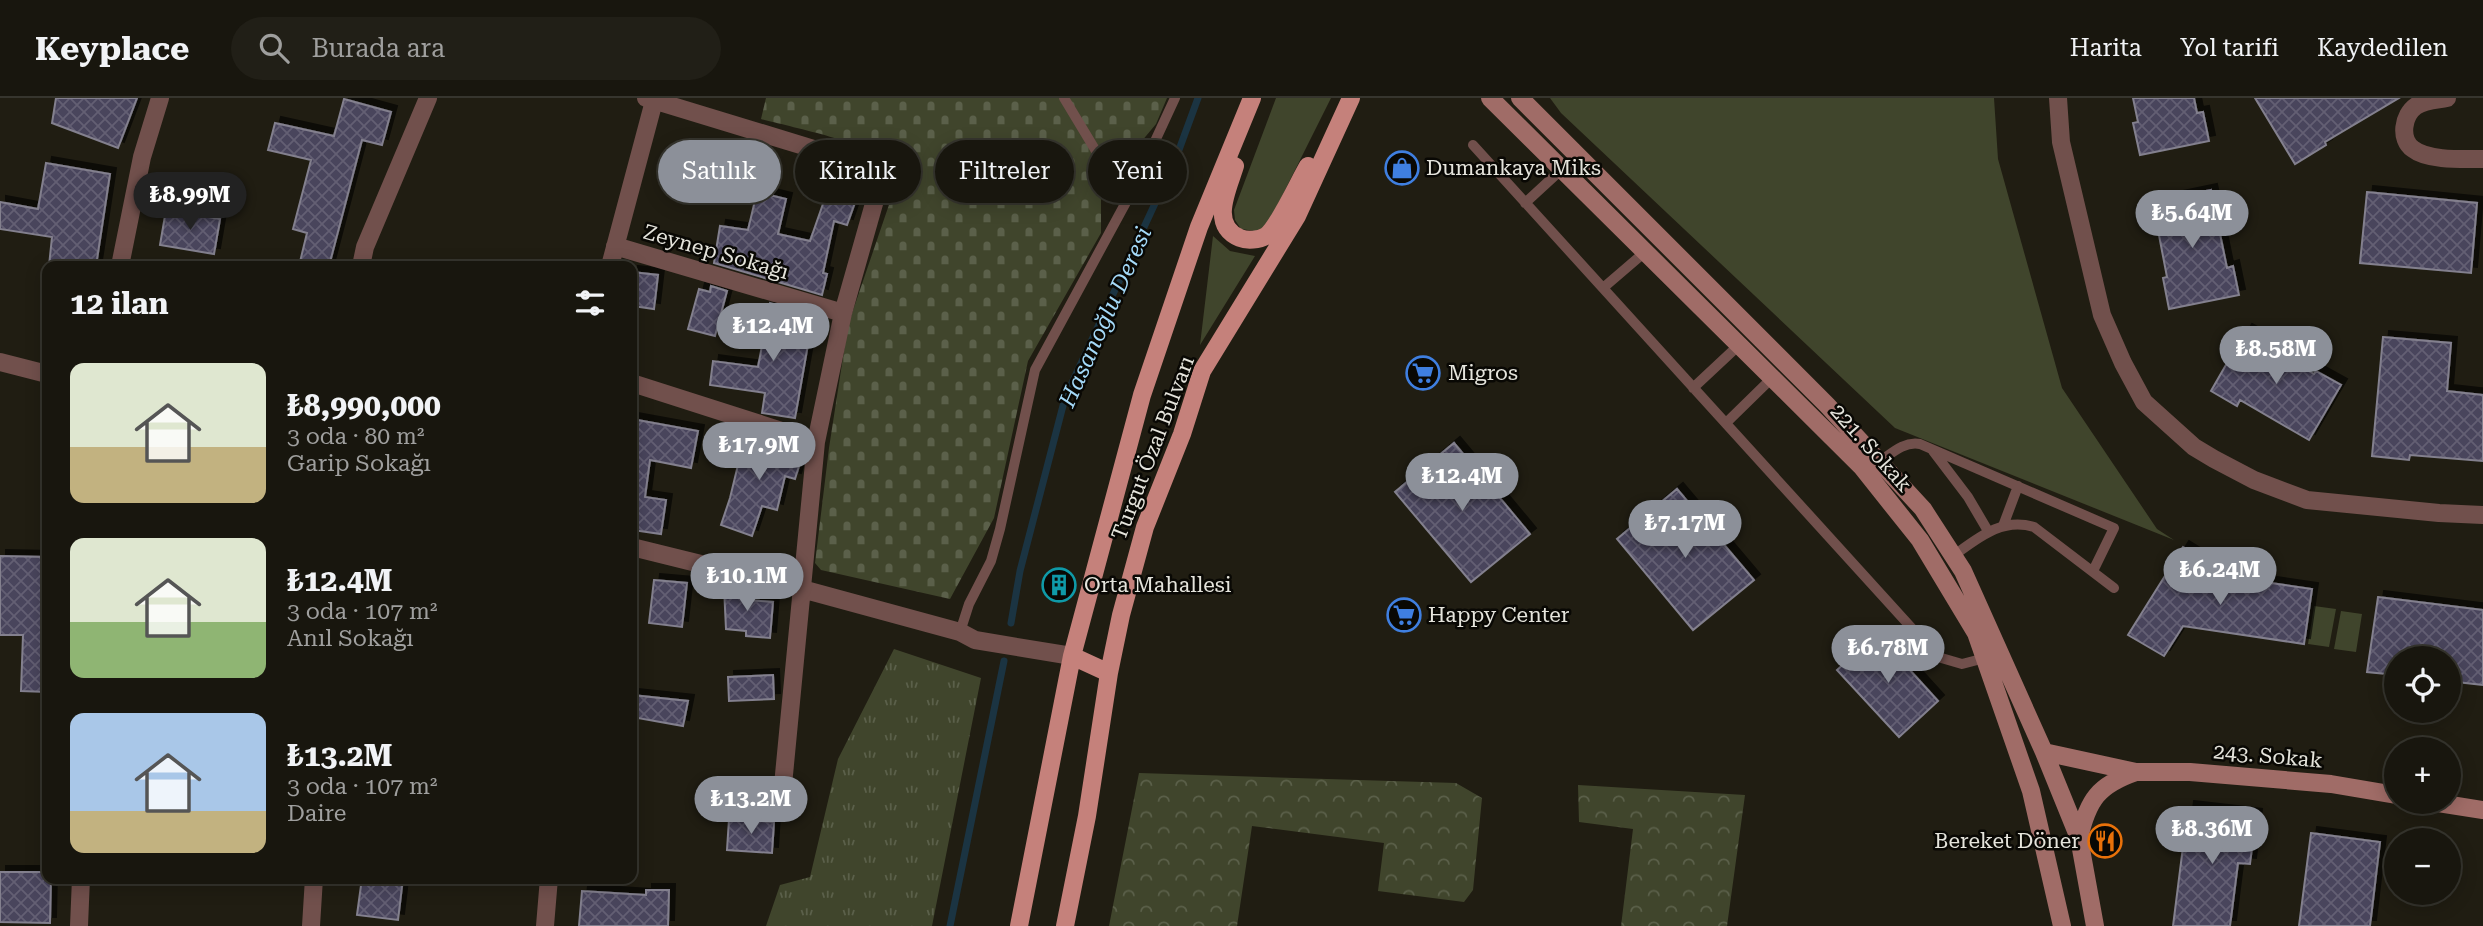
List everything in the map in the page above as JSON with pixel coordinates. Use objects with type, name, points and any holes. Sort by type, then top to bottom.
[{"type":"main road","name":"Turgut Özal Bulvarı","points":[[1019,926],[1072,656],[1142,395],[1199,227],[1252,98]]},
{"type":"main road","points":[[1262,98],[1222,208],[1223,223],[1230,232],[1248,240],[1266,235],[1275,225],[1344,98]]},
{"type":"main road","name":"Turgut Özal Bulvarı","points":[[1065,926],[1089,803],[1109,673],[1121,615],[1145,527],[1182,434],[1202,371],[1297,216],[1351,98]]},
{"type":"main road","points":[[1072,656],[1109,673]]},
{"type":"street","points":[[121,261],[142,156],[160,98]]},
{"type":"street","points":[[362,261],[365,247],[428,98]]},
{"type":"street","name":"221. Sokak","points":[[1490,98],[1861,466],[1920,540],[1976,633],[2031,791],[2062,926]]},
{"type":"street","name":"221. Sokak","points":[[1520,98],[1827,405],[1923,509],[1953,556],[1997,645],[2044,752],[2079,838],[2095,926]]},
{"type":"street","points":[[2058,98],[2061,142],[2102,315],[2144,402],[2194,447],[2214,459],[2253,480],[2308,500],[2483,515]]},
{"type":"street","points":[[2447,98],[2415,106],[2406,117],[2406,139],[2413,149],[2429,155],[2483,159]]},
{"type":"street","points":[[611,261],[650,100],[839,157],[869,170],[879,186],[843,313],[816,442],[783,785]]},
{"type":"street","name":"Zeynep Sokağı","points":[[615,246],[843,313]]},
{"type":"street","points":[[0,362],[42,373]]},
{"type":"street","points":[[637,385],[816,442]]},
{"type":"street","points":[[637,548],[802,589],[967,636],[1072,656]]},
{"type":"street","name":"243. Sokak","points":[[2044,752],[2136,772],[2190,772],[2331,784],[2384,793]]},
{"type":"street","name":"243. Sokak","points":[[2079,838],[2086,811],[2099,791],[2114,780],[2136,772]]},
{"type":"street","points":[[2461,807],[2483,810]]},
{"type":"street","points":[[79,926],[81,884]]},
{"type":"street","points":[[311,926],[314,884]]},
{"type":"street","points":[[545,926],[548,884]]},
{"type":"lane","points":[[1064,98],[1089,140]]},
{"type":"lane","points":[[1156,140],[1175,98]]},
{"type":"lane","points":[[1473,145],[1938,657],[1947,662],[1962,664],[1985,658]]},
{"type":"lane","points":[[1525,203],[1562,169]]},
{"type":"lane","points":[[967,636],[969,604],[991,561],[1035,370],[1126,203]]},
{"type":"lane","points":[[1603,288],[1645,252]]},
{"type":"lane","points":[[1693,388],[1739,345]]},
{"type":"lane","points":[[1726,423],[1772,378]]},
{"type":"lane","points":[[1880,462],[1903,445],[1920,443],[2114,528],[2093,571]]},
{"type":"lane","points":[[1932,449],[1968,497],[1988,531]]},
{"type":"lane","points":[[2003,526],[2018,486]]},
{"type":"lane","points":[[1953,556],[1988,531],[2020,524],[2035,527],[2114,588]]},
{"type":"green space","points":[[766,98],[1167,98],[1156,124],[1143,140],[1088,140],[1088,203],[1101,203],[1101,233],[1028,361],[994,518],[950,599],[821,570],[815,563],[848,325],[890,203],[921,203],[921,140],[843,140],[761,119]]},
{"type":"green space","points":[[1276,98],[1331,98],[1266,228],[1255,231],[1241,229],[1235,220],[1234,210]]},
{"type":"green space","points":[[1550,98],[1994,98],[1998,159],[2062,388],[2157,529],[2174,540],[1895,428],[1561,113]]},
{"type":"green space","points":[[1213,236],[1230,251],[1255,256],[1200,345]]},
{"type":"green space","points":[[2314,606],[2336,609],[2329,647],[2308,644]]},
{"type":"green space","points":[[2341,611],[2362,614],[2356,652],[2334,649]]},
{"type":"green space","points":[[894,649],[981,678],[932,926],[766,926],[780,885],[810,877],[838,759]]},
{"type":"green space","points":[[1139,773],[1456,783],[1482,798],[1473,890],[1464,902],[1378,891],[1384,843],[1252,826],[1237,926],[1109,926]]},
{"type":"green space","points":[[1578,785],[1745,795],[1727,926],[1621,926],[1633,829],[1579,822]]},
{"type":"building","points":[[56,98],[137,98],[118,148],[52,123]]},
{"type":"building","points":[[2133,98],[2194,98],[2197,113],[2203,112],[2209,141],[2140,155],[2133,123],[2138,122]]},
{"type":"building","points":[[2255,98],[2399,98],[2325,142],[2326,145],[2295,164]]},
{"type":"building","points":[[344,99],[391,112],[382,145],[362,140],[330,261],[300,261],[307,233],[293,229],[311,160],[268,150],[275,123],[334,136]]},
{"type":"building","points":[[46,163],[110,174],[97,261],[50,261],[52,237],[0,229],[0,202],[38,209]]},
{"type":"building","points":[[2211,190],[2227,268],[2233,266],[2239,295],[2169,309],[2163,278],[2167,277],[2158,230],[2154,230],[2148,203]]},
{"type":"building","points":[[2367,192],[2477,203],[2471,273],[2360,263]]},
{"type":"building","points":[[781,198],[786,199],[778,234],[810,241],[823,203],[855,203],[847,225],[834,221],[823,273],[827,274],[822,295],[714,263],[720,226],[748,230],[754,203],[781,203]]},
{"type":"building","points":[[166,210],[220,219],[214,254],[160,245]]},
{"type":"building","points":[[637,273],[658,275],[654,309],[637,307]]},
{"type":"building","points":[[711,286],[727,291],[715,336],[688,329],[699,289],[710,292]]},
{"type":"building","points":[[770,303],[813,316],[795,418],[762,413],[765,393],[710,385],[713,361],[758,367]]},
{"type":"building","points":[[2246,330],[2275,346],[2272,350],[2314,374],[2316,371],[2341,385],[2309,440],[2240,400],[2237,406],[2211,391]]},
{"type":"building","points":[[2383,337],[2451,343],[2447,391],[2483,395],[2483,461],[2410,455],[2409,460],[2372,456]]},
{"type":"building","points":[[637,420],[698,431],[691,468],[650,460],[645,497],[666,500],[661,534],[637,531]]},
{"type":"building","points":[[745,436],[803,453],[795,479],[785,476],[777,510],[762,506],[752,536],[721,525]]},
{"type":"building","points":[[1454,443],[1530,534],[1471,582],[1395,492]]},
{"type":"building","points":[[1677,489],[1754,580],[1693,630],[1617,539]]},
{"type":"building","points":[[2183,547],[2209,563],[2203,573],[2312,589],[2304,644],[2183,626],[2164,656],[2128,635]]},
{"type":"building","points":[[0,556],[42,557],[42,692],[21,691],[23,635],[0,635]]},
{"type":"building","points":[[654,580],[687,583],[682,627],[649,623]]},
{"type":"building","points":[[724,587],[749,589],[748,600],[773,602],[770,638],[746,636],[746,631],[726,629]]},
{"type":"building","points":[[2378,597],[2483,610],[2483,685],[2461,682],[2461,646],[2384,646],[2384,674],[2367,672]]},
{"type":"building","points":[[1877,634],[1938,701],[1899,737],[1837,670]]},
{"type":"building","points":[[773,675],[774,699],[729,701],[728,677]]},
{"type":"building","points":[[637,696],[688,701],[683,726],[637,718]]},
{"type":"building","points":[[2188,807],[2256,815],[2250,864],[2238,863],[2230,926],[2173,926]]},
{"type":"building","points":[[729,819],[774,822],[772,853],[727,850]]},
{"type":"building","points":[[2311,833],[2380,842],[2370,926],[2299,926]]},
{"type":"building","points":[[0,872],[42,872],[42,884],[51,884],[50,923],[0,922]]},
{"type":"building","points":[[361,884],[402,884],[398,920],[357,915]]},
{"type":"building","points":[[646,890],[669,890],[668,926],[579,926],[582,891],[646,895]]},
{"type":"waterway","name":"Hasanoğlu Deresi","points":[[1011,623],[1020,571],[1065,398],[1176,158],[1198,98]]},
{"type":"waterway","name":"Hasanoğlu Deresi","points":[[950,926],[1004,661]]},
{"type":"place","name":"Dumankaya Miks","points":[[1402,168]]},
{"type":"place","name":"Migros","points":[[1423,373]]},
{"type":"place","name":"Orta Mahallesi","points":[[1059,585]]},
{"type":"place","name":"Happy Center","points":[[1404,615]]},
{"type":"place","name":"Bereket Döner","points":[[2105,841]]}]
